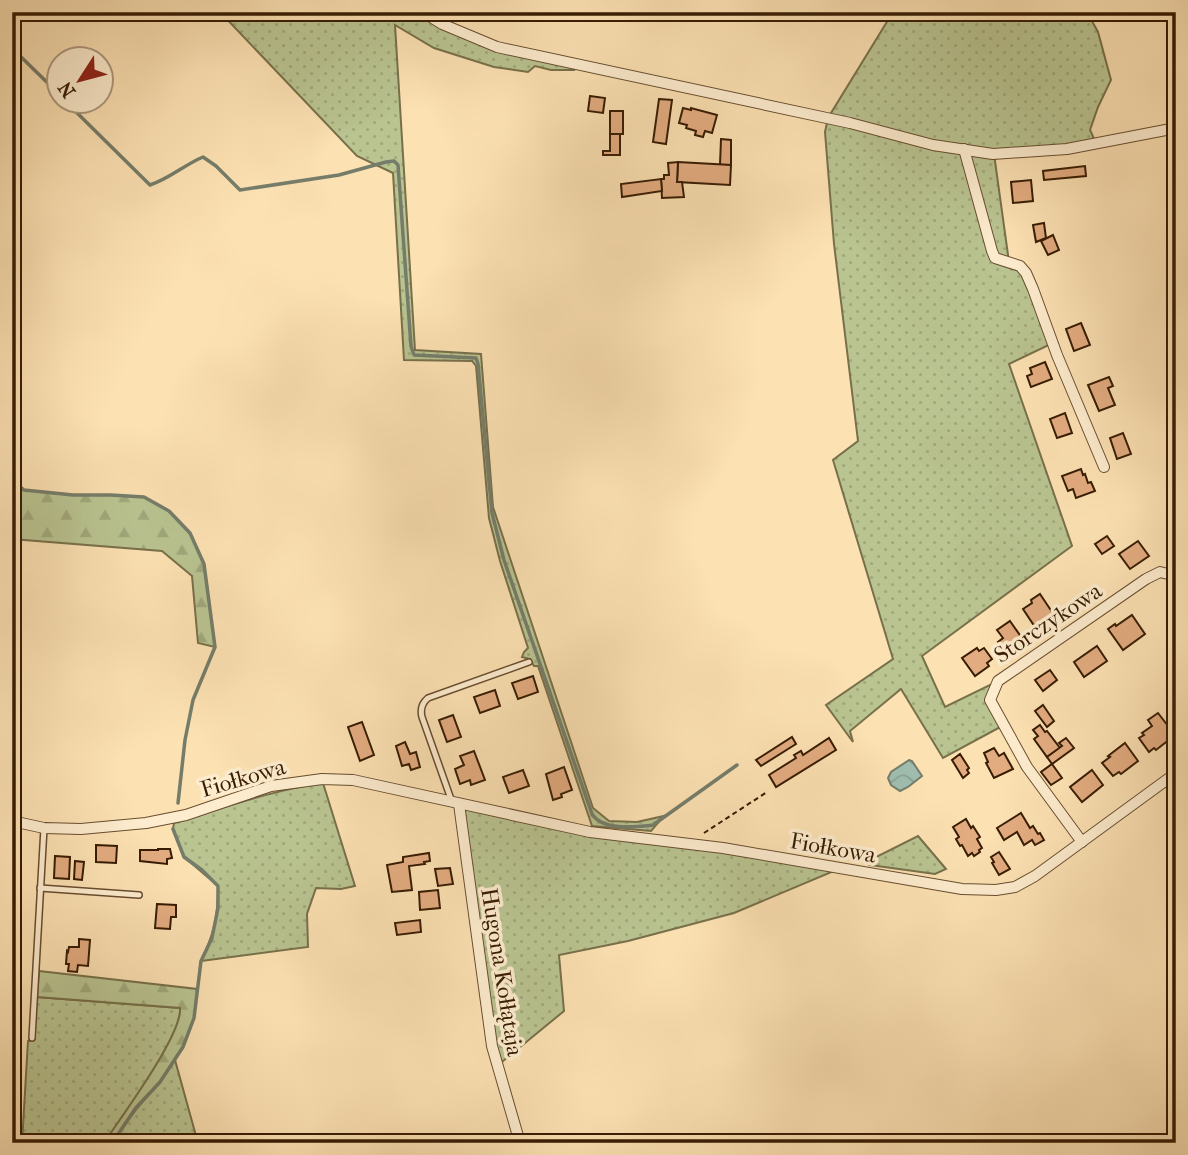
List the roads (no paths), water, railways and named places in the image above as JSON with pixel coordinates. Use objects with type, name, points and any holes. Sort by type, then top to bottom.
[{"type":"street","points":[[12,25],[20,12]]},
{"type":"street","points":[[423,12],[442,24],[497,47],[839,120],[933,145],[993,154],[1067,149],[1176,128]]},
{"type":"street","points":[[964,149],[995,258],[1020,266],[1026,273],[1104,467]]},
{"type":"street","name":"Storczykowa","points":[[1082,842],[1027,767],[990,700],[998,681],[1146,579],[1160,572],[1176,576]]},
{"type":"street","name":"Fiołkowa","points":[[12,821],[44,828],[81,829],[146,823],[186,815],[271,786],[322,779],[353,780],[590,832],[723,848],[962,889],[996,890],[1015,887],[1035,876],[1176,773]]},
{"type":"street","name":"Hugona Kołłątaja","points":[[455,803],[492,1046],[520,1143]]},
{"type":"lane","points":[[455,803],[422,717],[424,701],[529,662]]},
{"type":"lane","points":[[32,1038],[44,828]]},
{"type":"lane","points":[[40,888],[139,895]]},
{"type":"water","points":[[909,760],[922,776],[900,791],[891,785],[888,778],[891,772]]},
{"type":"waterway","points":[[12,51],[46,81]]},
{"type":"waterway","points":[[80,116],[150,185],[203,157],[240,190],[339,175],[394,161],[398,165],[411,346],[414,355],[476,358],[492,513],[504,560],[592,814],[611,825],[653,825],[737,765]]},
{"type":"waterway","points":[[12,480],[24,490],[73,495],[144,497],[169,511],[190,533],[204,564],[215,647],[193,700],[185,740],[178,803]]},
{"type":"waterway","points":[[112,1143],[136,1108],[160,1082],[183,1047],[194,1018],[201,961],[212,938],[218,908],[218,886],[184,857],[173,829]]}]
